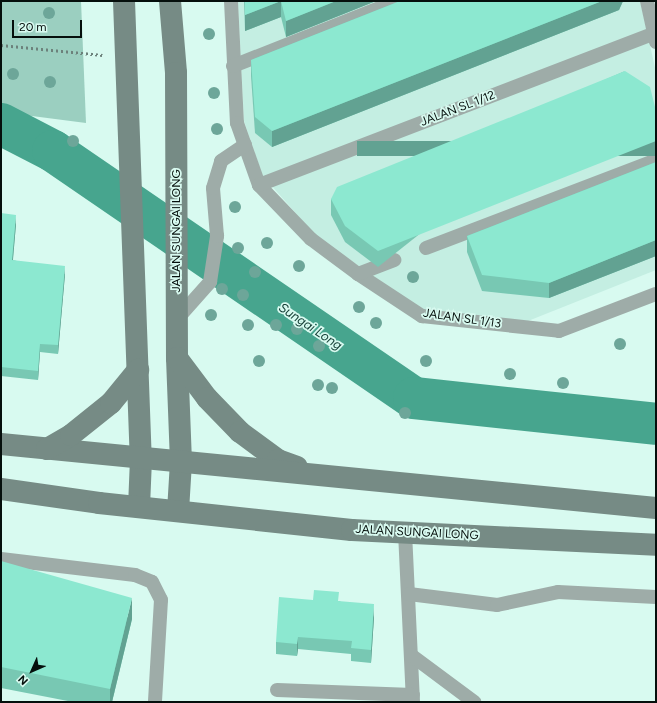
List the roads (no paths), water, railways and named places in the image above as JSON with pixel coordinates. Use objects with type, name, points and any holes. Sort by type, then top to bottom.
[{"type":"street","points":[[124,1],[128,56],[128,117],[134,292],[142,459],[139,507]]},
{"type":"street","name":"JALAN SUNGAI LONG","points":[[170,1],[176,74],[178,232],[177,358],[181,462],[178,511]]},
{"type":"street","points":[[177,358],[207,398],[240,432],[278,460],[320,475]]},
{"type":"street","points":[[47,449],[71,435],[110,403],[138,370]]},
{"type":"street","points":[[1,444],[142,459],[656,508]]},
{"type":"street","name":"JALAN SUNGAI LONG","points":[[1,489],[139,507],[352,530],[656,545]]},
{"type":"lane","points":[[232,1],[237,123],[259,185]]},
{"type":"lane","points":[[234,66],[397,1]]},
{"type":"lane","points":[[647,1],[655,36]]},
{"type":"lane","name":"JALAN SL 1/12","points":[[259,185],[655,36]]},
{"type":"lane","points":[[177,319],[210,282],[217,236],[213,188],[221,161],[245,145]]},
{"type":"lane","points":[[358,274],[656,160]]},
{"type":"lane","name":"JALAN SL 1/13","points":[[259,185],[311,239],[358,274],[422,316],[559,331],[656,294]]},
{"type":"lane","points":[[277,690],[413,699],[411,655],[408,633],[409,594],[405,532]]},
{"type":"lane","points":[[1,559],[135,575],[152,582],[161,600],[155,702]]},
{"type":"lane","points":[[409,594],[497,605],[558,592],[656,597]]},
{"type":"lane","points":[[411,655],[474,702]]},
{"type":"waterway","name":"Sungai Long","points":[[1,124],[53,151],[414,398],[656,424]]}]
